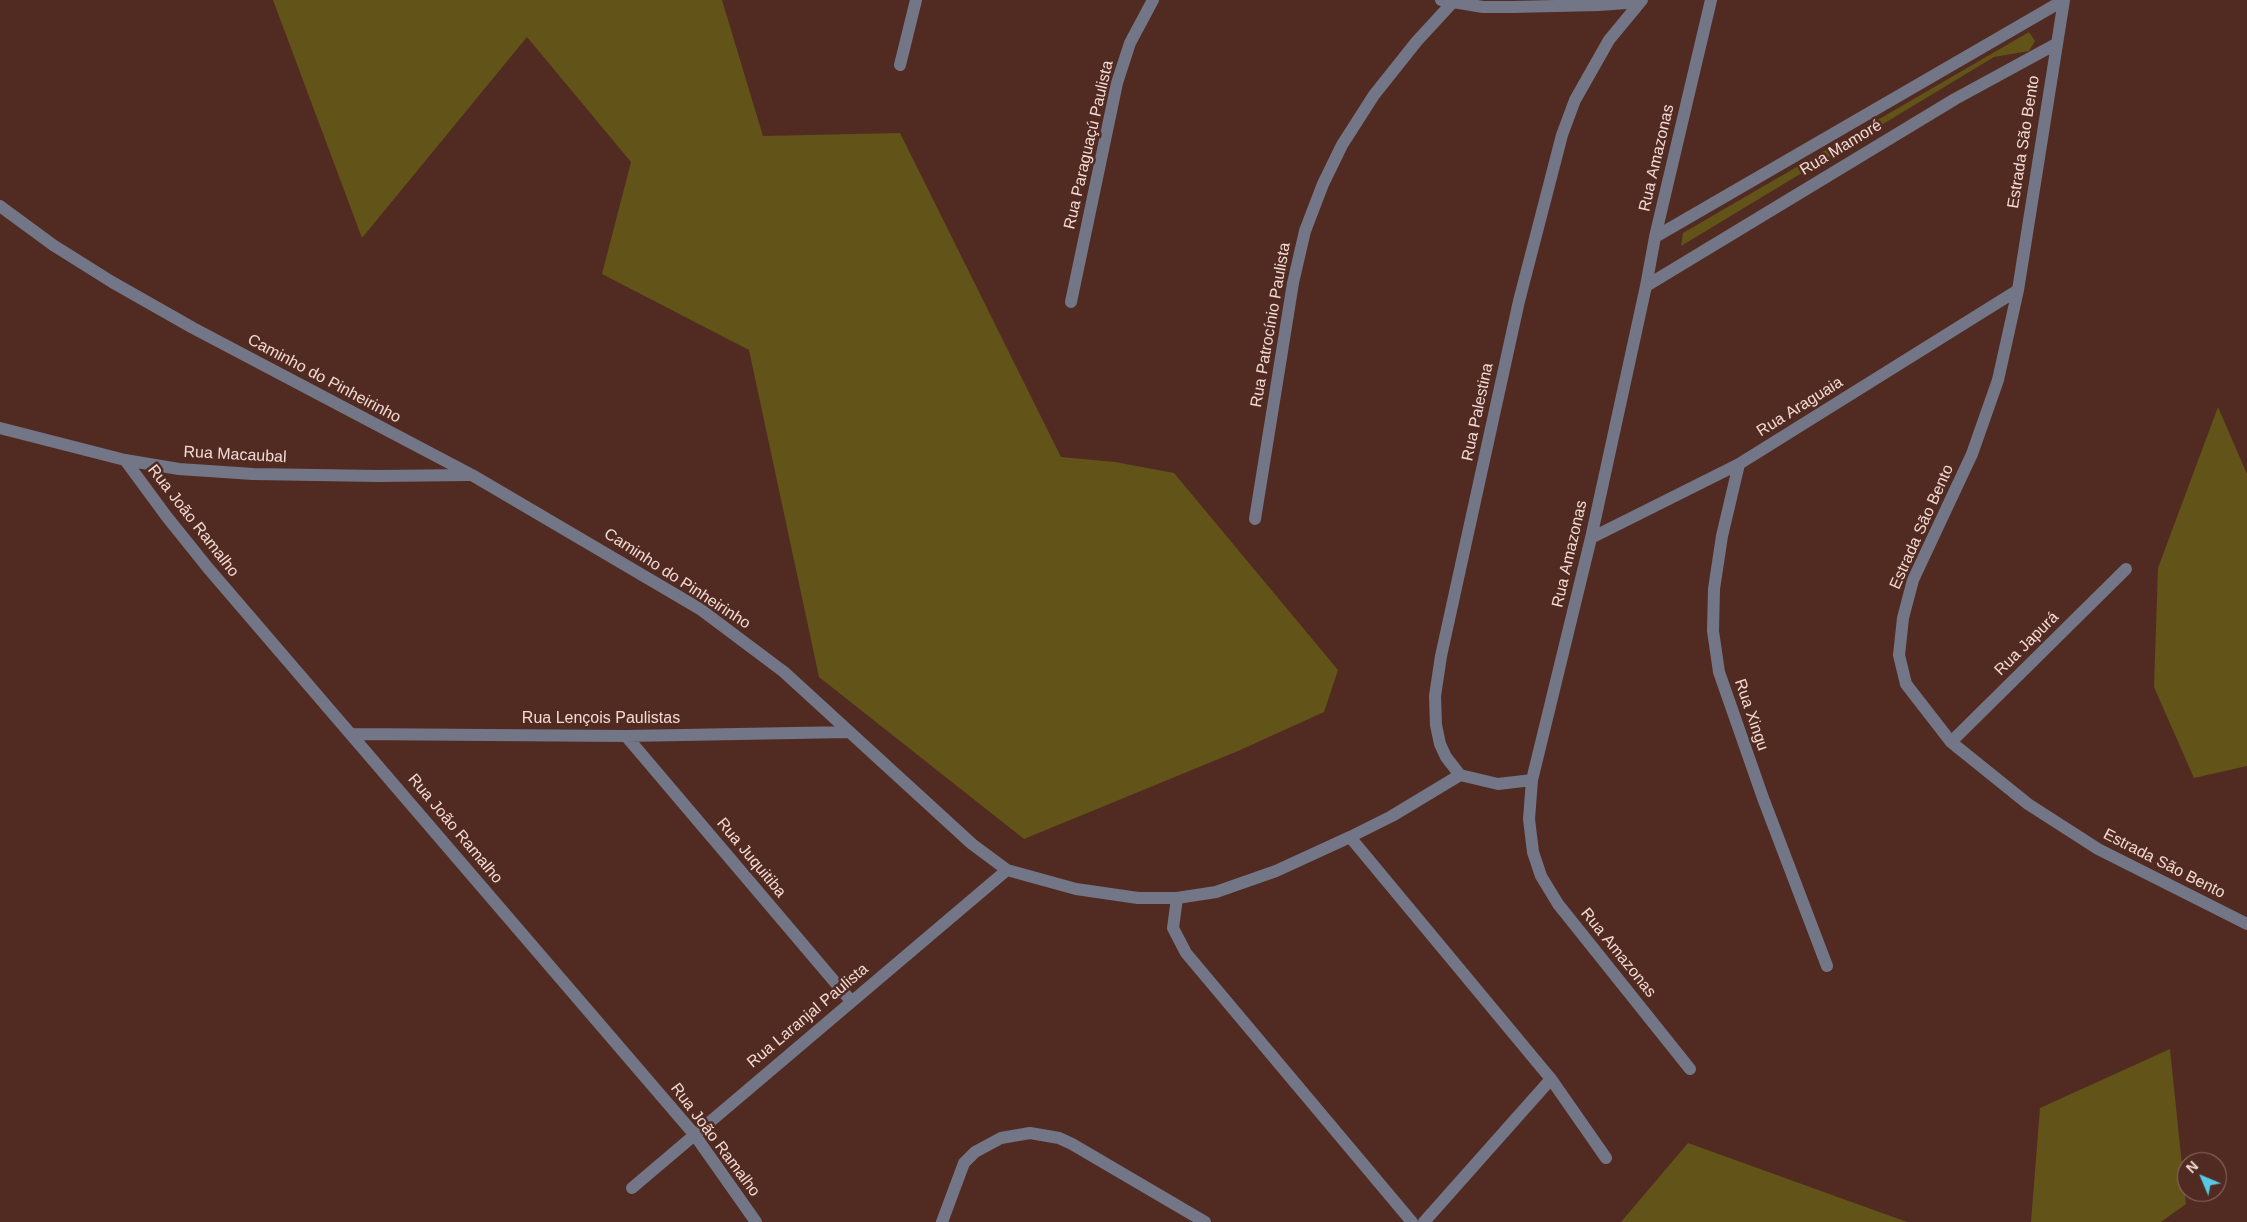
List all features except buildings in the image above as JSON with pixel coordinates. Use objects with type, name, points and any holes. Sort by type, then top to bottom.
[{"type":"street","points":[[900,65],[916,0]]},
{"type":"street","name":"Rua Paraguaçú Paulista","points":[[1071,302],[1117,83],[1130,43],[1153,0]]},
{"type":"street","name":"Rua Amazonas","points":[[1690,1069],[1558,904],[1542,876],[1533,852],[1529,818],[1532,780],[1591,538],[1655,237],[1711,0]]},
{"type":"street","name":"Rua Mamoré","points":[[1655,237],[2064,0]]},
{"type":"street","name":"Estrada São Bento","points":[[2064,0],[2018,290],[1998,380],[1972,454],[1913,580],[1902,618],[1899,654],[1906,684],[1951,742],[2028,804],[2098,849],[2247,924]]},
{"type":"street","points":[[1447,1],[1483,7],[1512,8],[1599,5],[1641,1]]},
{"type":"street","name":"Rua Patrocínio Paulista","points":[[1254,519],[1293,283],[1305,231],[1322,184],[1342,146],[1374,95],[1447,1]]},
{"type":"street","name":"Rua Palestina","points":[[1460,775],[1446,757],[1440,744],[1436,725],[1434,696],[1441,656],[1519,300],[1562,136],[1575,100],[1609,40],[1641,1]]},
{"type":"street","name":"Rua Mamoré","points":[[1646,286],[1955,98],[2056,44]]},
{"type":"street","name":"Caminho do Pinheirinho","points":[[0,206],[53,245],[112,282],[193,328],[472,475],[700,609],[784,672],[972,844],[1006,870],[1076,888],[1138,898],[1177,898],[1216,892],[1276,870],[1350,837],[1392,816],[1460,775]]},
{"type":"street","name":"Rua Araguaia","points":[[1591,538],[1739,464],[2018,290]]},
{"type":"street","name":"Rua Macaubal","points":[[0,428],[125,460],[179,469],[253,474],[472,475]]},
{"type":"street","name":"Rua João Ramalho","points":[[125,460],[208,568],[694,1134],[756,1222]]},
{"type":"street","name":"Rua Xingu","points":[[1739,464],[1722,536],[1714,589],[1712,631],[1719,672],[1763,798],[1826,966]]},
{"type":"street","name":"Rua Japurá","points":[[1951,742],[2126,569]]},
{"type":"street","name":"Rua Lençois Paulistas","points":[[352,734],[626,736],[850,732]]},
{"type":"street","name":"Rua Juquitiba","points":[[626,736],[851,1001]]},
{"type":"street","points":[[1460,775],[1498,784],[1532,780]]},
{"type":"street","points":[[1350,837],[1551,1079],[1606,1158]]},
{"type":"street","name":"Rua Laranjal Paulista","points":[[632,1188],[1006,870]]},
{"type":"street","points":[[1177,898],[1173,928],[1186,953],[1412,1222]]},
{"type":"street","points":[[1424,1222],[1551,1079]]},
{"type":"street","points":[[942,1222],[964,1163],[975,1152],[1001,1138],[1030,1133],[1052,1136],[1072,1144],[1205,1222]]},
{"type":"shaded area","points":[[273,0],[722,0],[763,136],[900,133],[1061,457],[1115,462],[1174,473],[1338,670],[1324,712],[1238,751],[1024,839],[819,677],[749,350],[602,274],[631,162],[527,37],[362,238]]},
{"type":"shaded area","points":[[2029,32],[2035,41],[2029,51],[1994,57],[1681,246],[1683,233]]},
{"type":"shaded area","points":[[2218,407],[2247,474],[2247,766],[2194,778],[2154,687],[2158,568]]},
{"type":"shaded area","points":[[2170,1049],[2181,1152],[2177,1152],[2177,1202],[2186,1202],[2186,1204],[2161,1222],[2031,1222],[2040,1108]]},
{"type":"shaded area","points":[[1688,1143],[1907,1222],[1621,1222]]}]
